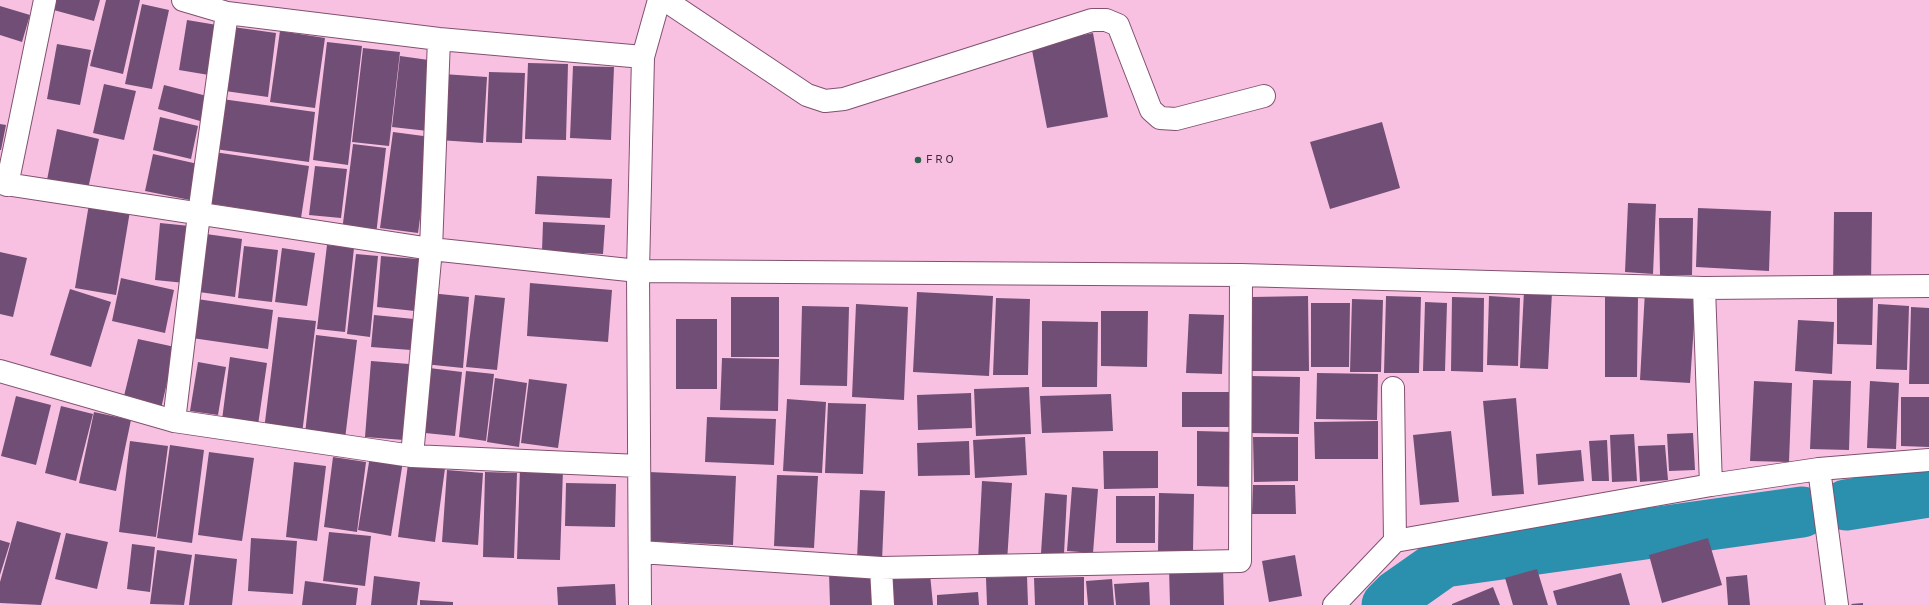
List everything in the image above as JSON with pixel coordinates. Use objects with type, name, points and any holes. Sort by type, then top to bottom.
[{"type":"street","points":[[45,0],[4,184],[431,249],[638,271],[1241,275],[1704,288],[1929,286]]},
{"type":"street","points":[[183,0],[227,13],[439,39],[643,57]]},
{"type":"street","points":[[640,605],[638,271],[643,57],[659,0]]},
{"type":"street","points":[[665,0],[807,95],[826,100],[844,99],[1092,20],[1106,20],[1118,25],[1151,110],[1160,118],[1176,119],[1264,96]]},
{"type":"street","points":[[174,421],[199,214],[227,13]]},
{"type":"street","points":[[412,456],[431,249],[439,39]]},
{"type":"street","points":[[640,552],[881,568],[1240,561],[1241,275]]},
{"type":"street","points":[[1704,288],[1711,485]]},
{"type":"street","points":[[0,371],[174,421],[412,456],[639,466]]},
{"type":"street","points":[[1393,388],[1395,541]]},
{"type":"street","points":[[1334,605],[1395,541],[1711,485],[1819,469],[1929,460]]},
{"type":"street","points":[[1819,469],[1837,605]]},
{"type":"street","points":[[881,568],[883,605]]},
{"type":"building","points":[[52,0],[100,0],[94,21],[50,9]]},
{"type":"building","points":[[106,0],[140,0],[123,74],[90,66]]},
{"type":"building","points":[[142,4],[169,10],[152,89],[125,84]]},
{"type":"building","points":[[0,6],[30,15],[22,42],[0,35]]},
{"type":"building","points":[[187,20],[217,25],[209,75],[179,70]]},
{"type":"building","points":[[233,27],[276,33],[268,97],[225,91]]},
{"type":"building","points":[[280,31],[325,38],[315,108],[270,102]]},
{"type":"building","points":[[1093,33],[1108,117],[1047,128],[1031,45]]},
{"type":"building","points":[[327,42],[362,46],[348,165],[313,160]]},
{"type":"building","points":[[57,44],[91,50],[80,105],[47,99]]},
{"type":"building","points":[[363,48],[400,52],[389,146],[352,142]]},
{"type":"building","points":[[400,56],[436,61],[428,131],[392,127]]},
{"type":"building","points":[[528,63],[568,64],[566,140],[525,139]]},
{"type":"building","points":[[573,66],[614,67],[611,140],[570,138]]},
{"type":"building","points":[[489,72],[525,73],[522,143],[486,142]]},
{"type":"building","points":[[443,74],[487,77],[483,143],[439,140]]},
{"type":"building","points":[[104,84],[136,91],[124,140],[93,133]]},
{"type":"building","points":[[164,85],[207,96],[200,121],[158,109]]},
{"type":"building","points":[[222,99],[315,112],[309,162],[215,149]]},
{"type":"building","points":[[160,117],[198,126],[191,159],[153,150]]},
{"type":"building","points":[[1382,122],[1400,188],[1330,209],[1310,142]]},
{"type":"building","points":[[0,124],[6,125],[1,150],[0,150]]},
{"type":"building","points":[[57,129],[99,139],[88,189],[47,180]]},
{"type":"building","points":[[393,132],[431,137],[418,233],[380,228]]},
{"type":"building","points":[[353,144],[386,148],[376,235],[342,231]]},
{"type":"building","points":[[214,152],[309,166],[301,218],[207,203]]},
{"type":"building","points":[[153,154],[198,164],[190,200],[145,191]]},
{"type":"building","points":[[315,166],[347,169],[341,218],[309,215]]},
{"type":"building","points":[[537,176],[612,179],[610,218],[535,214]]},
{"type":"building","points":[[1628,203],[1656,204],[1653,274],[1625,272]]},
{"type":"building","points":[[89,204],[130,211],[116,295],[75,288]]},
{"type":"building","points":[[1698,208],[1771,211],[1769,271],[1696,267]]},
{"type":"building","points":[[1834,212],[1872,212],[1871,285],[1833,285]]},
{"type":"building","points":[[1659,218],[1693,218],[1692,275],[1660,275]]},
{"type":"building","points":[[543,222],[605,225],[603,254],[542,251]]},
{"type":"building","points":[[160,223],[190,226],[185,283],[155,280]]},
{"type":"building","points":[[206,234],[242,239],[235,297],[199,292]]},
{"type":"building","points":[[327,245],[354,248],[345,332],[317,329]]},
{"type":"building","points":[[244,246],[278,250],[272,302],[238,298]]},
{"type":"building","points":[[282,248],[315,253],[307,306],[275,302]]},
{"type":"building","points":[[0,252],[27,258],[13,317],[0,314]]},
{"type":"building","points":[[356,254],[378,256],[370,337],[347,334]]},
{"type":"building","points":[[381,256],[419,259],[415,311],[377,307]]},
{"type":"building","points":[[121,278],[174,290],[165,333],[112,321]]},
{"type":"building","points":[[530,283],[612,290],[608,342],[527,336]]},
{"type":"building","points":[[70,289],[111,302],[91,367],[50,355]]},
{"type":"building","points":[[1524,291],[1552,292],[1548,369],[1520,368]]},
{"type":"building","points":[[1645,291],[1696,295],[1690,383],[1640,380]]},
{"type":"building","points":[[917,292],[993,296],[989,376],[913,372]]},
{"type":"building","points":[[430,293],[469,297],[463,368],[424,364]]},
{"type":"building","points":[[475,295],[505,298],[497,370],[466,367]]},
{"type":"building","points":[[1308,296],[1309,371],[1252,371],[1252,297]]},
{"type":"building","points":[[1386,296],[1421,297],[1419,373],[1384,373]]},
{"type":"building","points":[[1489,296],[1520,298],[1518,366],[1487,365]]},
{"type":"building","points":[[1605,296],[1638,297],[1637,377],[1605,377]]},
{"type":"building","points":[[731,297],[779,297],[779,357],[731,357]]},
{"type":"building","points":[[1452,297],[1484,298],[1483,372],[1451,371]]},
{"type":"building","points":[[996,298],[1030,299],[1028,375],[993,375]]},
{"type":"building","points":[[1837,298],[1873,298],[1872,345],[1837,344]]},
{"type":"building","points":[[197,299],[273,310],[268,349],[192,338]]},
{"type":"building","points":[[1352,299],[1383,300],[1381,372],[1350,372]]},
{"type":"building","points":[[1425,302],[1447,303],[1445,371],[1423,371]]},
{"type":"building","points":[[1311,303],[1350,303],[1349,367],[1311,367]]},
{"type":"building","points":[[856,304],[908,307],[904,400],[852,397]]},
{"type":"building","points":[[1878,304],[1909,306],[1907,370],[1876,369]]},
{"type":"building","points":[[802,306],[849,307],[847,386],[800,385]]},
{"type":"building","points":[[1911,307],[1929,308],[1929,384],[1909,384]]},
{"type":"building","points":[[1101,311],[1148,311],[1147,367],[1101,366]]},
{"type":"building","points":[[1189,314],[1224,315],[1222,374],[1186,373]]},
{"type":"building","points":[[374,315],[414,319],[411,350],[371,347]]},
{"type":"building","points":[[278,317],[316,321],[302,434],[264,430]]},
{"type":"building","points":[[676,319],[717,319],[717,389],[676,389]]},
{"type":"building","points":[[1798,320],[1834,322],[1832,374],[1795,371]]},
{"type":"building","points":[[1042,321],[1098,322],[1097,387],[1042,387]]},
{"type":"building","points":[[316,335],[357,340],[345,439],[305,434]]},
{"type":"building","points":[[138,339],[175,347],[161,409],[123,400]]},
{"type":"building","points":[[230,357],[267,363],[258,425],[222,420]]},
{"type":"building","points":[[722,358],[779,359],[778,411],[720,410]]},
{"type":"building","points":[[371,361],[409,364],[404,440],[365,437]]},
{"type":"building","points":[[198,362],[226,367],[218,415],[190,411]]},
{"type":"building","points":[[421,367],[462,372],[455,436],[415,432]]},
{"type":"building","points":[[466,371],[494,374],[486,441],[459,437]]},
{"type":"building","points":[[1317,373],[1378,374],[1377,420],[1316,419]]},
{"type":"building","points":[[1250,376],[1300,377],[1299,434],[1249,433]]},
{"type":"building","points":[[495,378],[527,383],[519,447],[487,442]]},
{"type":"building","points":[[529,379],[567,384],[558,448],[521,443]]},
{"type":"building","points":[[1813,380],[1851,381],[1849,450],[1810,449]]},
{"type":"building","points":[[1754,381],[1792,383],[1789,462],[1750,461]]},
{"type":"building","points":[[1870,381],[1899,383],[1896,449],[1867,448]]},
{"type":"building","points":[[1029,387],[1031,434],[976,436],[974,389]]},
{"type":"building","points":[[1182,392],[1232,392],[1232,427],[1182,427]]},
{"type":"building","points":[[971,393],[972,428],[918,430],[917,395]]},
{"type":"building","points":[[1111,394],[1113,431],[1042,433],[1040,396]]},
{"type":"building","points":[[16,396],[51,405],[36,465],[1,456]]},
{"type":"building","points":[[1901,397],[1929,397],[1929,447],[1901,446]]},
{"type":"building","points":[[1516,398],[1524,494],[1492,496],[1483,401]]},
{"type":"building","points":[[787,399],[826,402],[822,473],[783,471]]},
{"type":"building","points":[[828,403],[866,404],[863,474],[825,473]]},
{"type":"building","points":[[61,406],[93,414],[76,481],[45,473]]},
{"type":"building","points":[[94,412],[131,420],[116,491],[79,483]]},
{"type":"building","points":[[707,417],[776,419],[774,465],[705,462]]},
{"type":"building","points":[[1378,421],[1378,459],[1315,459],[1314,422]]},
{"type":"building","points":[[1197,431],[1234,432],[1233,487],[1197,486]]},
{"type":"building","points":[[1451,431],[1459,502],[1420,505],[1413,435]]},
{"type":"building","points":[[1693,433],[1695,470],[1669,471],[1667,434]]},
{"type":"building","points":[[1634,434],[1637,481],[1612,482],[1610,435]]},
{"type":"building","points":[[1025,437],[1027,475],[975,478],[973,440]]},
{"type":"building","points":[[1253,437],[1298,437],[1298,481],[1254,482]]},
{"type":"building","points":[[1607,440],[1609,481],[1592,481],[1589,441]]},
{"type":"building","points":[[130,441],[168,446],[156,537],[119,532]]},
{"type":"building","points":[[969,441],[970,475],[918,476],[917,443]]},
{"type":"building","points":[[170,445],[204,450],[192,543],[157,538]]},
{"type":"building","points":[[1665,445],[1668,480],[1640,482],[1638,446]]},
{"type":"building","points":[[1581,450],[1584,481],[1538,485],[1536,454]]},
{"type":"building","points":[[1103,451],[1158,451],[1158,488],[1104,489]]},
{"type":"building","points":[[209,452],[254,458],[242,541],[198,535]]},
{"type":"building","points":[[370,456],[403,461],[391,536],[358,530]]},
{"type":"building","points":[[333,457],[366,462],[357,532],[324,527]]},
{"type":"building","points":[[409,457],[446,461],[435,542],[398,537]]},
{"type":"building","points":[[294,462],[326,466],[317,541],[286,537]]},
{"type":"building","points":[[520,468],[563,469],[560,560],[517,559]]},
{"type":"building","points":[[447,470],[483,473],[478,545],[442,542]]},
{"type":"building","points":[[485,472],[517,473],[514,558],[483,557]]},
{"type":"building","points":[[649,472],[736,476],[733,545],[646,541]]},
{"type":"building","points":[[777,475],[818,476],[814,548],[774,546]]},
{"type":"building","points":[[982,481],[1012,483],[1007,562],[978,560]]},
{"type":"building","points":[[566,483],[616,484],[615,527],[565,526]]},
{"type":"building","points":[[1253,485],[1295,485],[1296,514],[1252,514]]},
{"type":"building","points":[[1072,487],[1098,489],[1093,553],[1067,551]]},
{"type":"building","points":[[860,490],[885,491],[882,561],[857,560]]},
{"type":"building","points":[[1045,493],[1067,495],[1064,554],[1041,553]]},
{"type":"building","points":[[1159,493],[1194,494],[1193,552],[1158,551]]},
{"type":"building","points":[[1116,496],[1155,496],[1155,543],[1116,543]]},
{"type":"building","points":[[17,521],[61,533],[41,605],[0,603],[0,582]]},
{"type":"building","points":[[329,532],[371,536],[365,586],[323,581]]},
{"type":"building","points":[[66,533],[108,542],[97,589],[55,579]]},
{"type":"building","points":[[251,538],[297,541],[293,594],[248,591]]},
{"type":"building","points":[[1708,538],[1722,585],[1662,603],[1649,555]]},
{"type":"building","points":[[0,540],[10,543],[0,575]]},
{"type":"building","points":[[132,544],[155,547],[150,592],[127,589]]},
{"type":"building","points":[[157,550],[192,555],[184,605],[150,604]]},
{"type":"building","points":[[195,554],[237,559],[232,605],[189,605]]},
{"type":"building","points":[[1295,555],[1302,596],[1269,602],[1262,561]]},
{"type":"building","points":[[1223,567],[1224,605],[1170,605],[1169,568]]},
{"type":"building","points":[[1537,569],[1548,605],[1513,605],[1505,578]]},
{"type":"building","points":[[875,571],[876,605],[830,605],[829,573]]},
{"type":"building","points":[[1621,573],[1630,605],[1557,605],[1553,591]]},
{"type":"building","points":[[930,574],[933,605],[888,605],[886,578]]},
{"type":"building","points":[[1747,575],[1750,605],[1728,605],[1726,577]]},
{"type":"building","points":[[374,576],[420,582],[417,605],[371,605]]},
{"type":"building","points":[[1027,576],[1028,605],[987,605],[986,578]]},
{"type":"building","points":[[1084,577],[1084,605],[1035,605],[1034,578]]},
{"type":"building","points":[[1112,579],[1114,605],[1088,605],[1086,581]]},
{"type":"building","points":[[305,581],[358,588],[356,605],[302,605]]},
{"type":"building","points":[[1149,582],[1150,605],[1116,605],[1114,584]]},
{"type":"building","points":[[615,584],[616,605],[558,605],[557,587]]},
{"type":"building","points":[[1493,587],[1500,605],[1452,605],[1452,604]]},
{"type":"building","points":[[978,592],[979,605],[937,605],[937,595]]},
{"type":"building","points":[[420,600],[453,602],[453,605],[420,605]]},
{"type":"building","points":[[1863,603],[1863,605],[1851,604]]},
{"type":"waterway","points":[[1846,505],[1929,492]]},
{"type":"waterway","points":[[1387,605],[1397,595],[1444,562],[1802,512]]},
{"type":"place","name":"F R O","points":[[918,160]]}]
